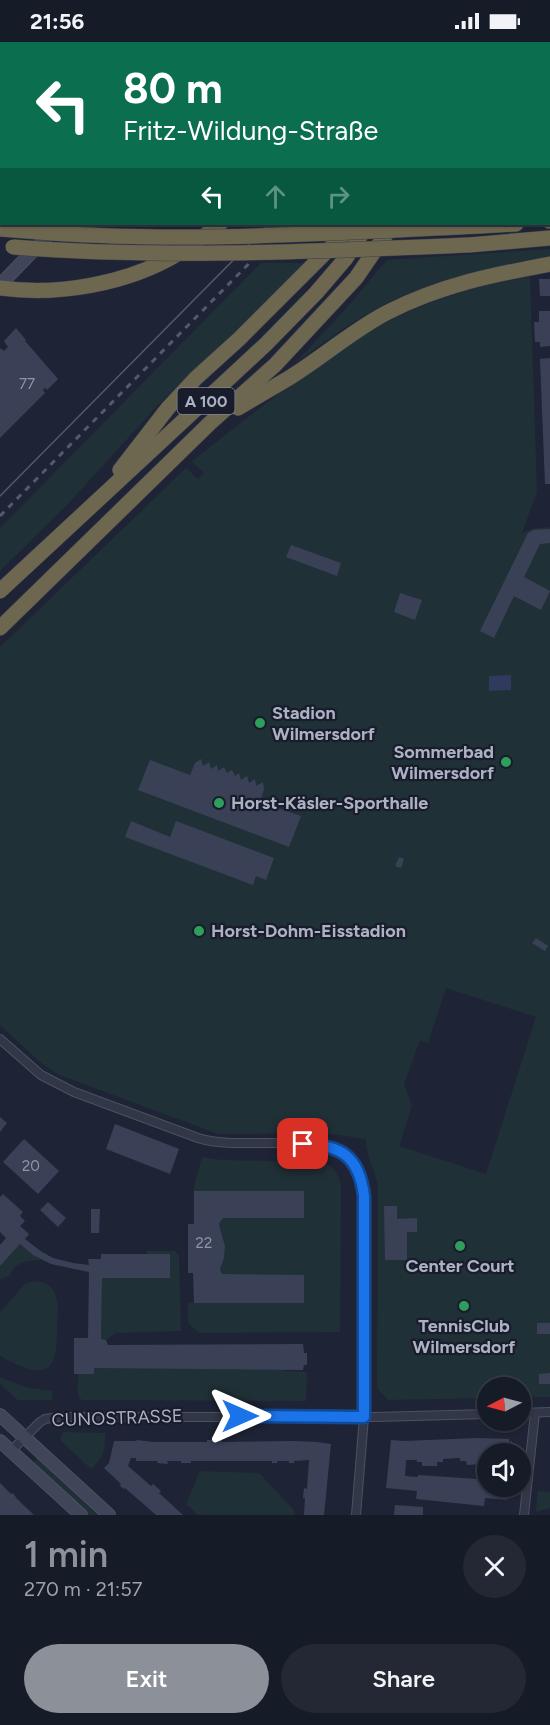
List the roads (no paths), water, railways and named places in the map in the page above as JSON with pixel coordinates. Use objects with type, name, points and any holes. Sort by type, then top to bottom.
[{"type":"highway","points":[[0,286],[17,290],[51,290],[101,283],[147,268],[177,254],[219,225]]},
{"type":"highway","points":[[92,506],[168,408],[196,378],[239,339],[342,236],[357,225]]},
{"type":"highway","name":"A 100","points":[[0,591],[266,344],[316,293],[346,258],[367,225]]},
{"type":"highway","name":"A 100","points":[[0,628],[210,423],[275,365],[356,279],[392,225]]},
{"type":"highway","points":[[0,228],[76,236],[140,237],[328,233],[498,225]]},
{"type":"highway","points":[[6,246],[85,252],[211,254],[469,244],[550,238]]},
{"type":"highway","points":[[210,423],[290,377],[346,337],[387,312],[448,287],[479,278],[550,264]]},
{"type":"main road","points":[[0,286],[58,225]]},
{"type":"main road","points":[[0,1415],[110,1515]]},
{"type":"main road","points":[[0,1441],[81,1515]]},
{"type":"street","points":[[0,1039],[41,1075],[74,1092],[202,1140],[218,1143],[318,1145],[342,1152],[355,1165],[362,1179],[364,1196],[364,1417],[356,1515]]},
{"type":"street","points":[[531,1413],[550,1412]]},
{"type":"street","points":[[525,1515],[535,1413]]},
{"type":"street","name":"CUNOSTRASSE","points":[[12,1451],[39,1422],[59,1417],[364,1417],[477,1414]]},
{"type":"water","points":[[511,675],[511,690],[489,691],[489,676]]},
{"type":"tram line","points":[[0,496],[268,225]]},
{"type":"railway","points":[[0,516],[287,225]]},
{"type":"place","name":"Stadion Wilmersdorf","points":[[260,723]]},
{"type":"place","name":"Sommerbad Wilmersdorf","points":[[506,762]]},
{"type":"place","name":"Horst-Käsler-Sporthalle","points":[[219,803]]},
{"type":"place","name":"Horst-Dohm-Eisstadion","points":[[199,931]]},
{"type":"place","name":"Center Court","points":[[460,1246]]},
{"type":"place","name":"TennisClub Wilmersdorf","points":[[464,1306]]}]
